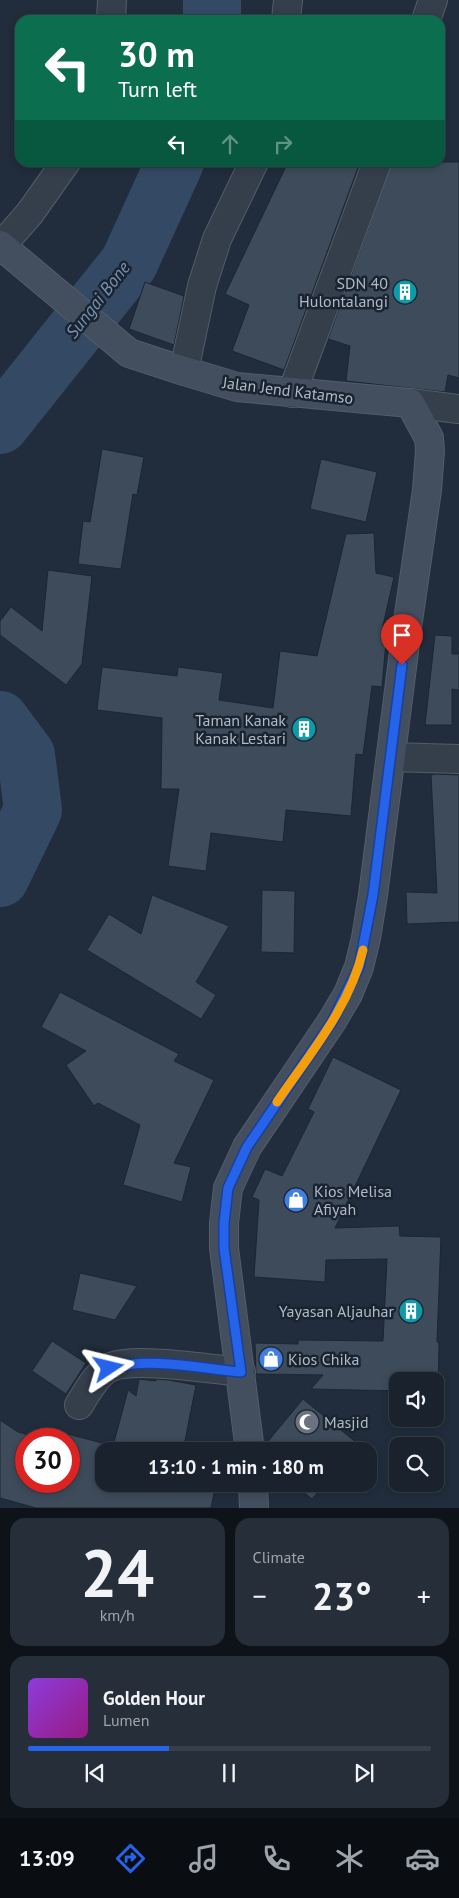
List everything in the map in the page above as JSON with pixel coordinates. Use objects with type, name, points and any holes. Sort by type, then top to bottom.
[{"type":"street","points":[[111,15],[112,0]]},
{"type":"street","points":[[286,15],[288,0]]},
{"type":"street","points":[[428,15],[433,0]]},
{"type":"street","points":[[4,249],[62,167]]},
{"type":"street","points":[[184,371],[202,286],[217,238],[252,167]]},
{"type":"street","points":[[292,393],[375,167]]},
{"type":"street","name":"Jalan Jend Katamso","points":[[4,249],[129,353],[237,386],[292,393],[410,403]]},
{"type":"street","points":[[410,403],[459,409]]},
{"type":"street","points":[[249,1442],[224,1248],[224,1223],[228,1188],[247,1147],[332,1022],[359,967],[373,895],[406,628],[427,490],[430,451],[428,438],[423,424],[410,403]]},
{"type":"street","points":[[391,757],[459,759]]},
{"type":"street","points":[[79,1405],[96,1379],[109,1368],[126,1364],[144,1363],[241,1372]]},
{"type":"street","points":[[253,1492],[254,1508]]},
{"type":"building","name":"SDN 40 Hulontalangi","points":[[445,162],[459,162],[459,378],[448,375],[445,392],[346,381],[350,346],[328,339],[390,167],[445,167]]},
{"type":"building","points":[[286,167],[358,167],[284,370],[232,351],[249,305],[225,294]]},
{"type":"building","points":[[145,282],[184,296],[174,345],[129,329]]},
{"type":"building","points":[[102,449],[144,457],[137,495],[133,494],[121,569],[78,564],[83,521],[90,522]]},
{"type":"building","points":[[321,459],[377,472],[366,522],[310,509]]},
{"type":"building","points":[[374,533],[376,573],[394,577],[382,630],[387,630],[382,687],[372,686],[363,755],[356,754],[351,816],[286,810],[283,842],[211,833],[206,871],[168,866],[179,789],[161,789],[162,718],[97,710],[102,667],[177,676],[178,667],[223,673],[219,700],[273,708],[280,651],[317,656],[346,534]]},
{"type":"building","points":[[48,570],[92,576],[82,664],[66,685],[0,635],[0,621],[11,607],[42,631]]},
{"type":"building","points":[[435,635],[452,636],[452,654],[459,654],[459,690],[452,689],[452,725],[425,725]]},
{"type":"building","points":[[431,775],[459,775],[459,922],[407,924],[406,892],[437,893]]},
{"type":"building","points":[[262,890],[295,891],[294,953],[261,952]]},
{"type":"building","points":[[152,895],[229,926],[196,982],[216,995],[201,1019],[87,950],[109,914],[141,934]]},
{"type":"building","points":[[60,992],[179,1054],[174,1061],[214,1080],[174,1163],[191,1167],[182,1202],[123,1185],[140,1125],[98,1103],[94,1106],[66,1065],[86,1051],[41,1027]]},
{"type":"building","points":[[333,1057],[401,1090],[335,1228],[399,1226],[400,1236],[441,1237],[437,1342],[439,1342],[438,1372],[389,1372],[389,1391],[311,1389],[323,1375],[256,1374],[255,1343],[298,1344],[298,1340],[383,1341],[387,1259],[326,1260],[325,1282],[254,1277],[259,1200],[252,1197],[265,1169],[282,1176],[314,1112],[308,1109]]},
{"type":"building","points":[[80,1273],[137,1286],[115,1320],[72,1310]]},
{"type":"building","points":[[52,1341],[86,1363],[66,1394],[32,1371]]},
{"type":"building","points":[[139,1379],[168,1380],[196,1385],[185,1442],[114,1442],[128,1390],[136,1396]]},
{"type":"building","name":"Masjid","points":[[303,1399],[356,1442],[267,1442]]},
{"type":"building","points":[[0,1420],[15,1430],[15,1493],[80,1493],[80,1437],[98,1442],[95,1442],[95,1492],[214,1492],[211,1508],[36,1508],[0,1498]]},
{"type":"building","points":[[304,1492],[318,1492],[312,1499]]},
{"type":"waterway","name":"Sungai Bone","points":[[212,0],[212,15]]},
{"type":"waterway","name":"Sungai Bone","points":[[0,425],[129,263],[173,167]]},
{"type":"waterway","name":"Sungai Bone","points":[[0,720],[26,755],[33,810],[0,878]]},
{"type":"slow traffic","points":[[277,1102],[332,1022],[348,994],[359,967],[363,950]]},
{"type":"place","name":"SDN 40 Hulontalangi","points":[[405,292]]},
{"type":"place","name":"Taman Kanak Kanak Lestari","points":[[304,729]]},
{"type":"place","name":"Kios Melisa Afiyah","points":[[296,1200]]},
{"type":"place","name":"Yayasan Aljauhar","points":[[411,1311]]},
{"type":"place","name":"Kios Chika","points":[[271,1359]]},
{"type":"place","name":"Masjid","points":[[307,1422]]},
{"type":"route","points":[[109,1368],[126,1364],[144,1363],[241,1372],[224,1248],[224,1223],[228,1188],[247,1147],[332,1022],[348,994],[359,967],[373,895],[402,665]]}]
